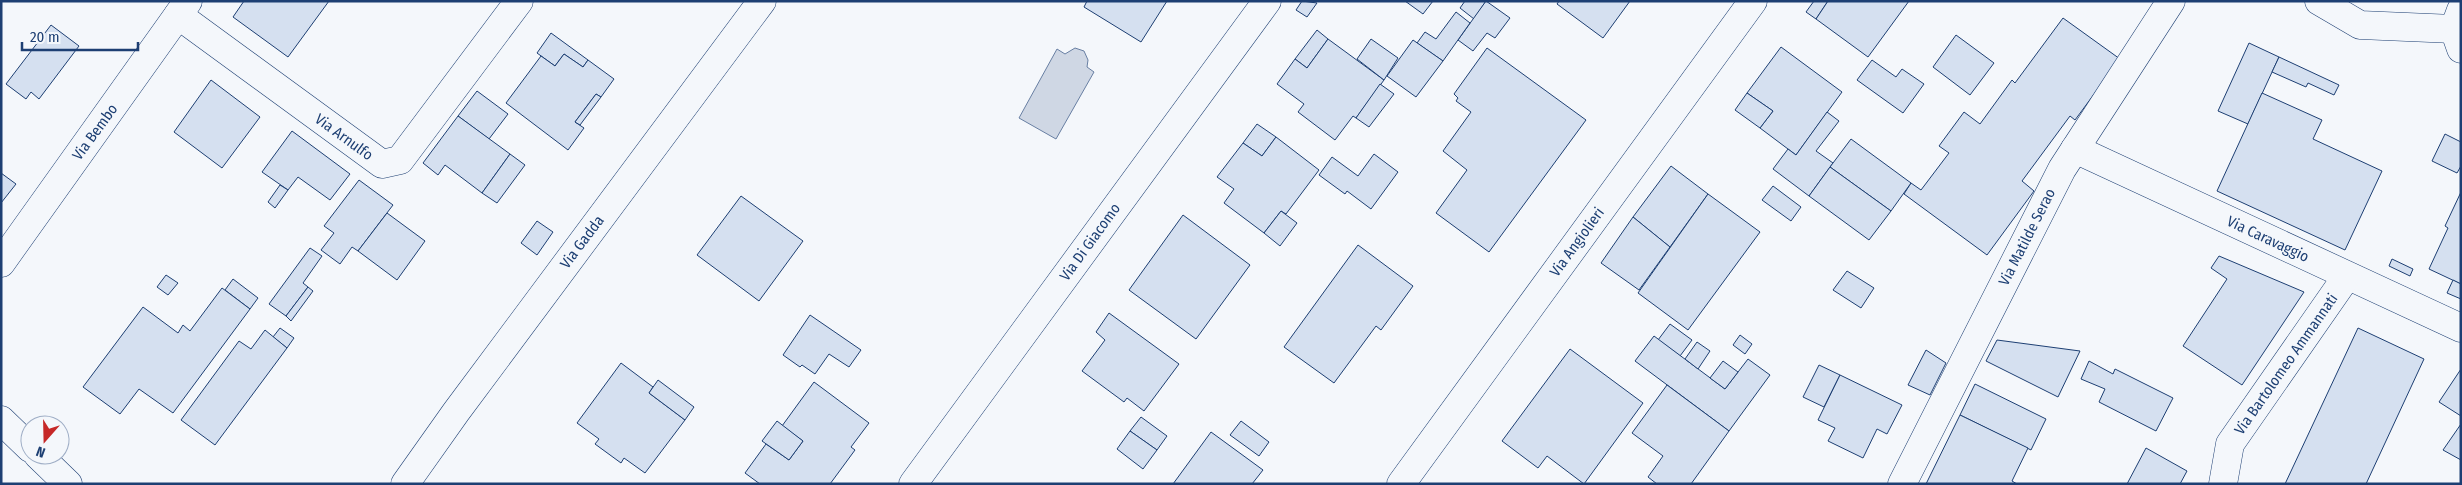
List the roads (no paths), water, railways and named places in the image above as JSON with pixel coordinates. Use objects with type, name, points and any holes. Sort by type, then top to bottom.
[{"type":"street","name":"Via Arnulfo","points":[[183,8],[382,164],[400,160],[519,1]]},
{"type":"street","name":"Via Gadda","points":[[405,484],[456,412],[762,1]]},
{"type":"street","name":"Via Di Giacomo","points":[[912,484],[1267,1]]},
{"type":"street","name":"Via Angiolieri","points":[[1401,484],[1752,1]]},
{"type":"street","name":"Via Matilde Serao","points":[[1902,484],[2062,169],[2171,1]]},
{"type":"street","points":[[2319,1],[2360,25],[2458,29]]},
{"type":"street","name":"Via Bembo","points":[[1,263],[183,8]]},
{"type":"street","name":"Via Caravaggio","points":[[2075,149],[2461,328]]},
{"type":"street","name":"Via Bartolomeo Ammannati","points":[[2223,484],[2230,444],[2347,276]]},
{"type":"street","points":[[1,420],[20,438]]},
{"type":"street","points":[[48,465],[68,484]]}]
